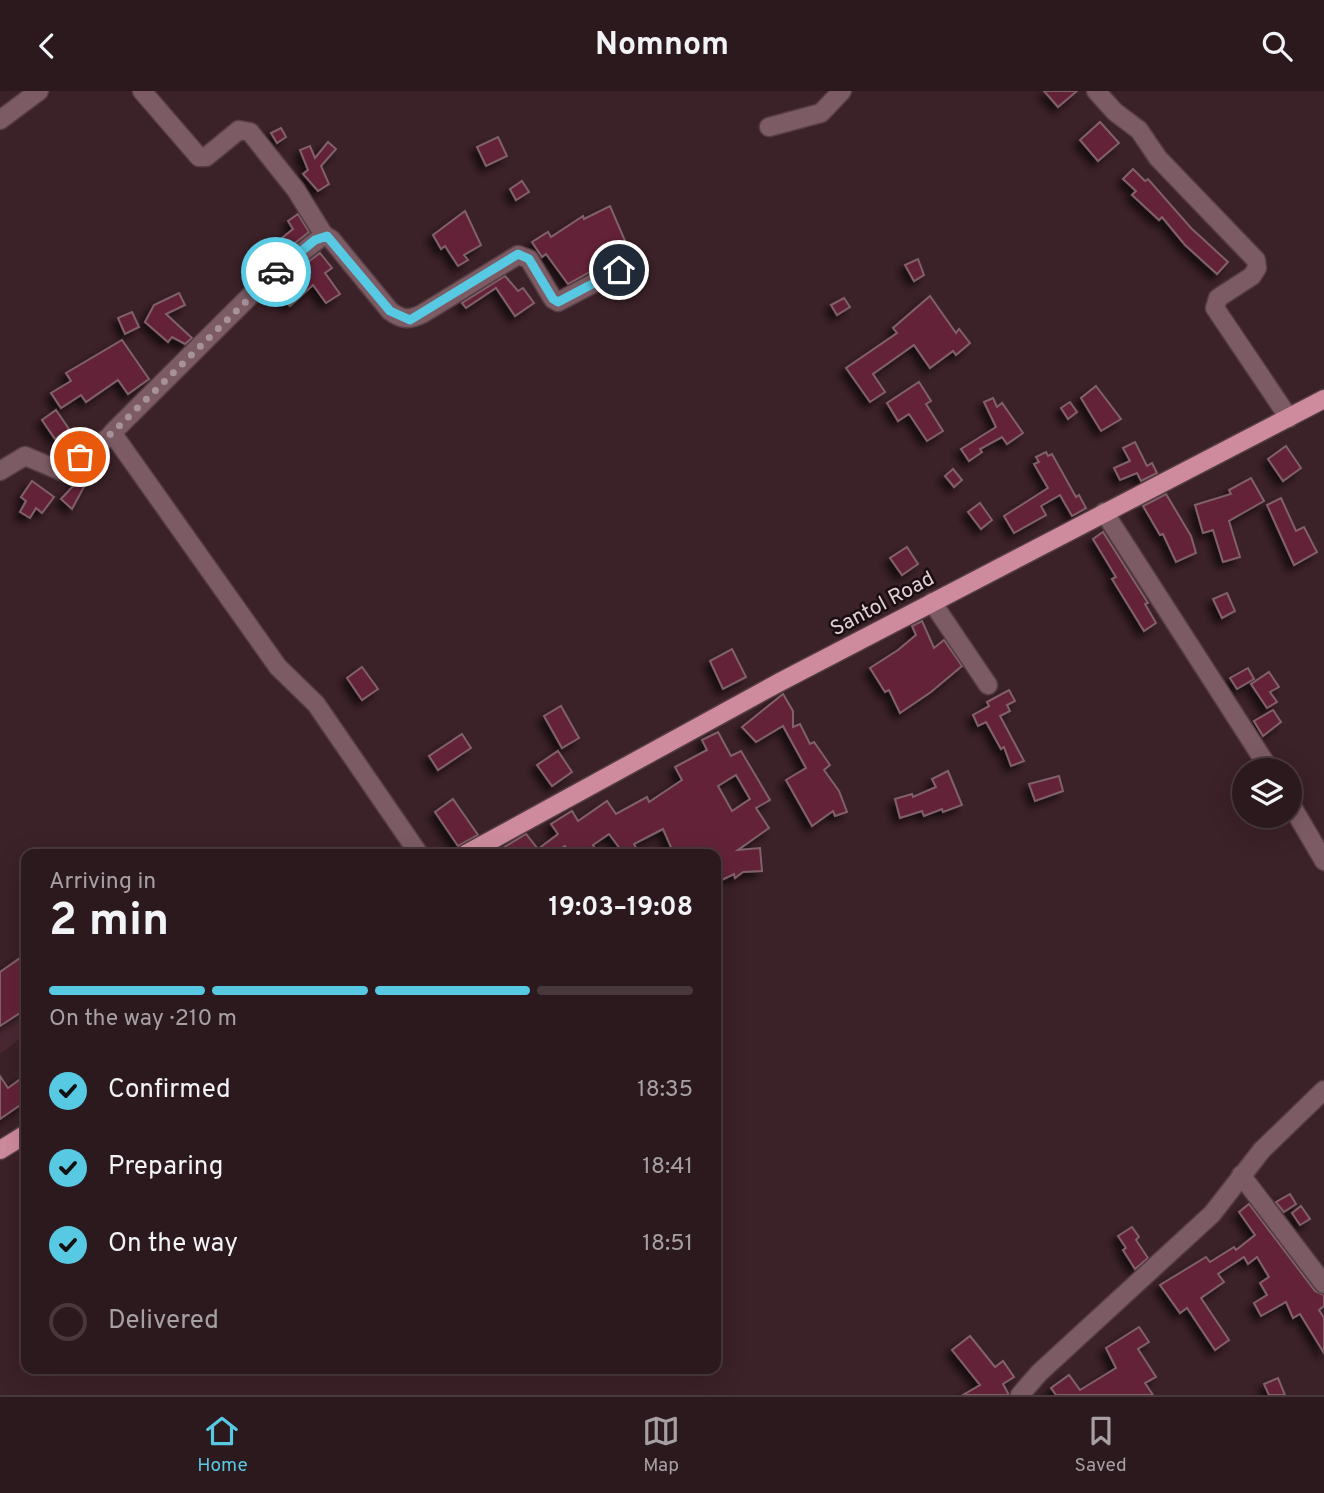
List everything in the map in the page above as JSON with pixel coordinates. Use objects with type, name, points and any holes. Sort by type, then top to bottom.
[{"type":"main road","name":"Santol Road","points":[[475,849],[932,602],[1324,399]]},
{"type":"main road","points":[[0,1150],[21,1137]]},
{"type":"street","points":[[0,120],[39,91]]},
{"type":"street","points":[[142,91],[199,157],[205,157],[239,130],[250,132],[296,190],[324,235],[390,311],[403,319],[422,314],[518,254],[529,259],[553,299],[558,302],[619,270]]},
{"type":"street","points":[[769,127],[821,113],[842,91]]},
{"type":"street","points":[[1096,91],[1115,112],[1139,130],[1158,158],[1256,260],[1258,268],[1252,276],[1218,298],[1215,308],[1289,418]]},
{"type":"street","points":[[0,471],[22,456],[61,471],[112,433],[264,282],[324,235]]},
{"type":"street","points":[[112,433],[278,667],[316,704],[416,849]]},
{"type":"street","points":[[1104,512],[1228,700],[1263,758]]},
{"type":"street","points":[[932,602],[988,685]]},
{"type":"street","points":[[1302,823],[1324,861]]},
{"type":"street","points":[[1020,1395],[1039,1373],[1212,1214],[1262,1150],[1324,1090]]},
{"type":"street","points":[[1241,1175],[1324,1284]]},
{"type":"shaded area","points":[[21,954],[21,1038],[0,1054],[0,971]]},
{"type":"building","points":[[1044,91],[1077,91],[1058,107]]},
{"type":"building","points":[[1100,122],[1119,143],[1098,161],[1080,140]]},
{"type":"building","points":[[281,128],[286,137],[277,143],[271,133]]},
{"type":"building","points":[[498,137],[507,156],[486,166],[477,147]]},
{"type":"building","points":[[328,142],[336,149],[321,166],[329,184],[318,191],[303,174],[308,170],[300,150],[310,146],[315,158]]},
{"type":"building","points":[[1133,169],[1145,181],[1148,179],[1191,228],[1228,262],[1217,274],[1185,245],[1162,217],[1159,220],[1132,195],[1136,191],[1123,179]]},
{"type":"building","points":[[522,181],[529,192],[516,200],[510,189]]},
{"type":"building","points":[[610,206],[629,250],[568,284],[546,254],[542,257],[532,242],[548,232],[551,237],[583,216],[584,219]]},
{"type":"building","points":[[465,211],[481,245],[464,255],[468,260],[458,266],[445,246],[441,249],[433,235]]},
{"type":"building","points":[[298,214],[309,232],[257,273],[252,266],[284,241],[282,238],[293,229],[288,221]]},
{"type":"building","points":[[320,253],[332,268],[325,273],[340,294],[326,303],[313,285],[290,306],[274,288]]},
{"type":"building","points":[[918,259],[924,275],[914,281],[905,265]]},
{"type":"building","points":[[505,276],[518,291],[523,288],[534,303],[515,316],[496,288],[466,308],[462,303]]},
{"type":"building","points":[[179,293],[185,305],[166,314],[192,338],[185,344],[172,337],[168,342],[145,322],[154,305]]},
{"type":"building","points":[[930,296],[956,333],[959,329],[970,343],[956,355],[953,351],[930,368],[914,345],[873,374],[885,392],[870,402],[846,368],[897,333],[893,328]]},
{"type":"building","points":[[844,298],[850,307],[837,315],[831,305]]},
{"type":"building","points":[[132,312],[139,327],[125,334],[118,318]]},
{"type":"building","points":[[122,340],[149,379],[128,394],[118,380],[86,402],[81,395],[61,408],[51,393],[71,381],[66,373]]},
{"type":"building","points":[[919,382],[931,401],[926,404],[943,431],[927,441],[909,414],[898,421],[887,403]]},
{"type":"building","points":[[1096,386],[1121,419],[1101,431],[1081,398]]},
{"type":"building","points":[[993,398],[997,407],[1002,403],[1023,433],[1007,444],[1002,437],[980,449],[982,452],[969,461],[961,449],[996,427],[984,402]]},
{"type":"building","points":[[1070,402],[1077,412],[1068,419],[1061,408]]},
{"type":"building","points":[[56,410],[69,429],[55,439],[42,420]]},
{"type":"building","points":[[1135,442],[1147,466],[1152,463],[1157,473],[1141,481],[1137,473],[1120,480],[1114,468],[1130,461],[1123,448]]},
{"type":"building","points":[[1286,446],[1301,468],[1283,481],[1268,459]]},
{"type":"building","points":[[1046,452],[1048,456],[1052,454],[1076,497],[1079,495],[1086,508],[1072,516],[1060,495],[1041,506],[1046,515],[1014,533],[1004,516],[1048,488],[1034,464],[1039,462],[1036,457]]},
{"type":"building","points":[[90,468],[93,470],[72,509],[61,499]]},
{"type":"building","points":[[953,469],[962,480],[954,487],[945,476]]},
{"type":"building","points":[[1251,478],[1264,501],[1229,521],[1240,557],[1223,562],[1213,530],[1203,533],[1195,505],[1231,494],[1229,490]]},
{"type":"building","points":[[32,481],[54,497],[42,513],[36,508],[30,518],[20,512],[26,501],[21,497]]},
{"type":"building","points":[[1166,494],[1191,536],[1196,553],[1176,562],[1163,534],[1160,535],[1143,506]]},
{"type":"building","points":[[1281,498],[1296,531],[1304,527],[1317,552],[1294,565],[1267,505]]},
{"type":"building","points":[[980,503],[992,520],[981,529],[968,512]]},
{"type":"building","points":[[1103,532],[1148,603],[1145,604],[1156,623],[1144,631],[1112,579],[1116,577],[1093,539]]},
{"type":"building","points":[[907,547],[918,564],[902,575],[890,558]]},
{"type":"building","points":[[1227,593],[1235,611],[1222,618],[1213,599]]},
{"type":"building","points":[[922,621],[934,648],[944,640],[962,666],[900,713],[889,690],[885,692],[870,668],[916,635],[912,626]]},
{"type":"building","points":[[732,649],[746,677],[723,689],[710,661]]},
{"type":"building","points":[[362,667],[378,689],[362,700],[347,678]]},
{"type":"building","points":[[1248,668],[1254,679],[1237,689],[1230,678]]},
{"type":"building","points":[[1269,672],[1279,687],[1270,692],[1277,702],[1267,708],[1251,684]]},
{"type":"building","points":[[1009,690],[1015,701],[1007,705],[1010,711],[1000,716],[1024,761],[1011,766],[1004,747],[1001,749],[986,722],[978,726],[973,715],[989,706],[987,702]]},
{"type":"building","points":[[783,694],[793,711],[793,727],[800,724],[810,744],[814,742],[830,765],[824,770],[839,791],[847,812],[835,816],[833,811],[812,826],[786,780],[806,768],[783,726],[756,742],[742,727]]},
{"type":"building","points":[[561,706],[579,738],[562,748],[544,716]]},
{"type":"building","points":[[1273,710],[1281,722],[1263,736],[1254,721]]},
{"type":"building","points":[[718,732],[731,756],[741,751],[770,800],[756,808],[769,828],[738,850],[760,848],[762,871],[743,872],[735,878],[734,874],[721,880],[721,849],[672,849],[663,829],[634,844],[636,849],[620,849],[609,834],[593,845],[595,849],[567,849],[565,846],[560,849],[538,849],[558,834],[551,824],[572,811],[578,821],[607,801],[616,814],[647,797],[649,802],[682,780],[675,767],[707,750],[702,740]],"holes":[[[736,775],[750,799],[732,811],[718,786]]]},
{"type":"building","points":[[462,734],[471,748],[438,770],[429,756]]},
{"type":"building","points":[[558,751],[572,772],[552,786],[537,765]]},
{"type":"building","points":[[948,771],[962,805],[924,816],[922,811],[900,818],[895,799],[912,794],[913,797],[936,787],[932,779]]},
{"type":"building","points":[[1059,776],[1063,791],[1035,801],[1029,784]]},
{"type":"building","points":[[453,799],[478,835],[458,846],[435,812]]},
{"type":"building","points":[[526,834],[538,849],[501,849]]},
{"type":"building","points":[[21,957],[21,1012],[0,1026],[0,972]]},
{"type":"building","points":[[0,1076],[8,1088],[21,1079],[21,1104],[0,1119]]},
{"type":"building","points":[[1290,1194],[1296,1204],[1284,1212],[1276,1202]]},
{"type":"building","points":[[1249,1204],[1315,1291],[1324,1295],[1324,1306],[1319,1310],[1324,1318],[1324,1353],[1300,1314],[1293,1318],[1286,1302],[1261,1316],[1254,1303],[1267,1295],[1260,1283],[1269,1277],[1257,1257],[1248,1264],[1244,1257],[1218,1274],[1224,1282],[1201,1298],[1229,1340],[1215,1350],[1187,1308],[1180,1313],[1160,1285],[1206,1257],[1210,1262],[1234,1247],[1236,1250],[1255,1235],[1239,1212]]},
{"type":"building","points":[[1301,1206],[1310,1219],[1300,1225],[1292,1213]]},
{"type":"building","points":[[1132,1227],[1139,1237],[1136,1240],[1148,1258],[1135,1269],[1118,1236]]},
{"type":"building","points":[[1139,1327],[1149,1342],[1138,1349],[1156,1377],[1145,1383],[1153,1395],[1056,1395],[1051,1388],[1069,1375],[1080,1390],[1116,1368],[1106,1348]]},
{"type":"building","points":[[970,1336],[995,1367],[1003,1361],[1014,1377],[1003,1384],[1009,1395],[963,1395],[980,1385],[952,1350]]},
{"type":"building","points":[[1278,1378],[1285,1395],[1269,1395],[1264,1384]]},
{"type":"way so far","points":[[80,457],[112,433],[276,272]]},
{"type":"route","points":[[276,272],[315,240],[327,236],[390,311],[410,320],[518,254],[529,259],[555,302],[563,301],[619,270]]}]
